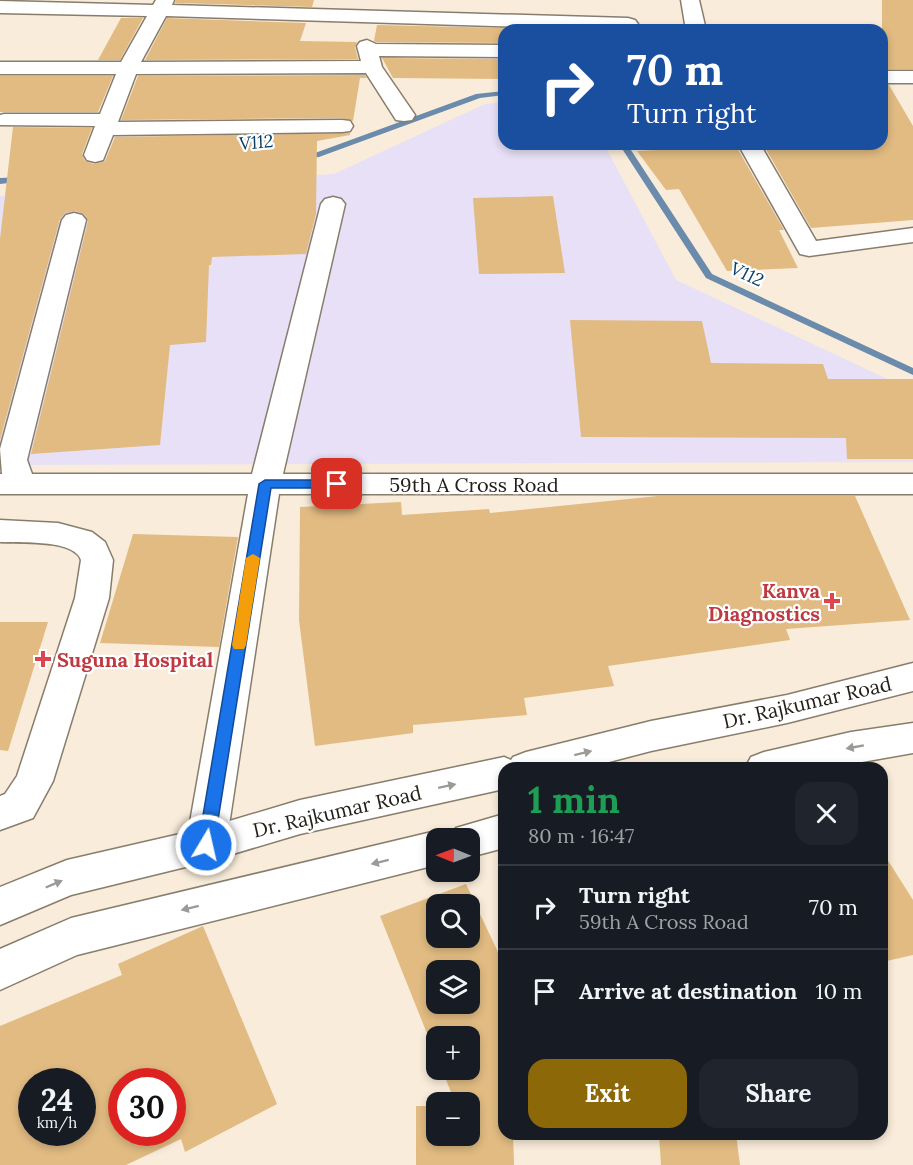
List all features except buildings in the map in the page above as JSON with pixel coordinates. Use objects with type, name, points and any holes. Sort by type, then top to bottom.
[{"type":"street","points":[[690,0],[695,24]]},
{"type":"street","points":[[6,4],[365,9],[628,24]]},
{"type":"street","points":[[95,155],[128,68],[162,5]]},
{"type":"street","points":[[365,9],[369,59],[404,115]]},
{"type":"street","points":[[0,68],[128,68],[369,59],[498,51]]},
{"type":"street","points":[[888,77],[913,77]]},
{"type":"street","points":[[4,120],[107,124],[342,126]]},
{"type":"street","points":[[752,150],[809,249],[913,235]]},
{"type":"street","points":[[206,845],[265,484],[333,204]]},
{"type":"street","points":[[10,484],[12,460],[74,220]]},
{"type":"street","name":"59th A Cross Road","points":[[10,484],[913,484]]},
{"type":"street","points":[[0,531],[58,534],[81,540],[94,550],[98,560],[92,598],[34,781],[20,806],[0,813]]},
{"type":"street","name":"Dr. Rajkumar Road","points":[[549,762],[651,736],[787,709],[913,677]]},
{"type":"street","points":[[789,762],[851,747],[913,738]]},
{"type":"street","name":"Dr. Rajkumar Road","points":[[0,906],[67,878],[206,845],[300,817],[498,774]]},
{"type":"street","points":[[480,837],[498,833]]},
{"type":"street","points":[[0,970],[70,937],[426,850]]},
{"type":"shaded area","points":[[498,103],[498,150],[607,150],[676,280],[898,384],[913,386],[913,462],[0,465],[0,196],[334,174],[485,104]]},
{"type":"waterway","name":"V112","points":[[300,157],[316,155],[479,96],[498,94]]},
{"type":"waterway","name":"V112","points":[[627,150],[709,276],[913,372]]},
{"type":"waterway","name":"V112","points":[[0,181],[23,179]]},
{"type":"slow traffic","points":[[239,645],[253,558]]},
{"type":"place","name":"Kanva Diagnostics","points":[[832,601]]},
{"type":"place","name":"Suguna Hospital","points":[[43,659]]},
{"type":"route","points":[[206,845],[265,484],[337,484]]}]
